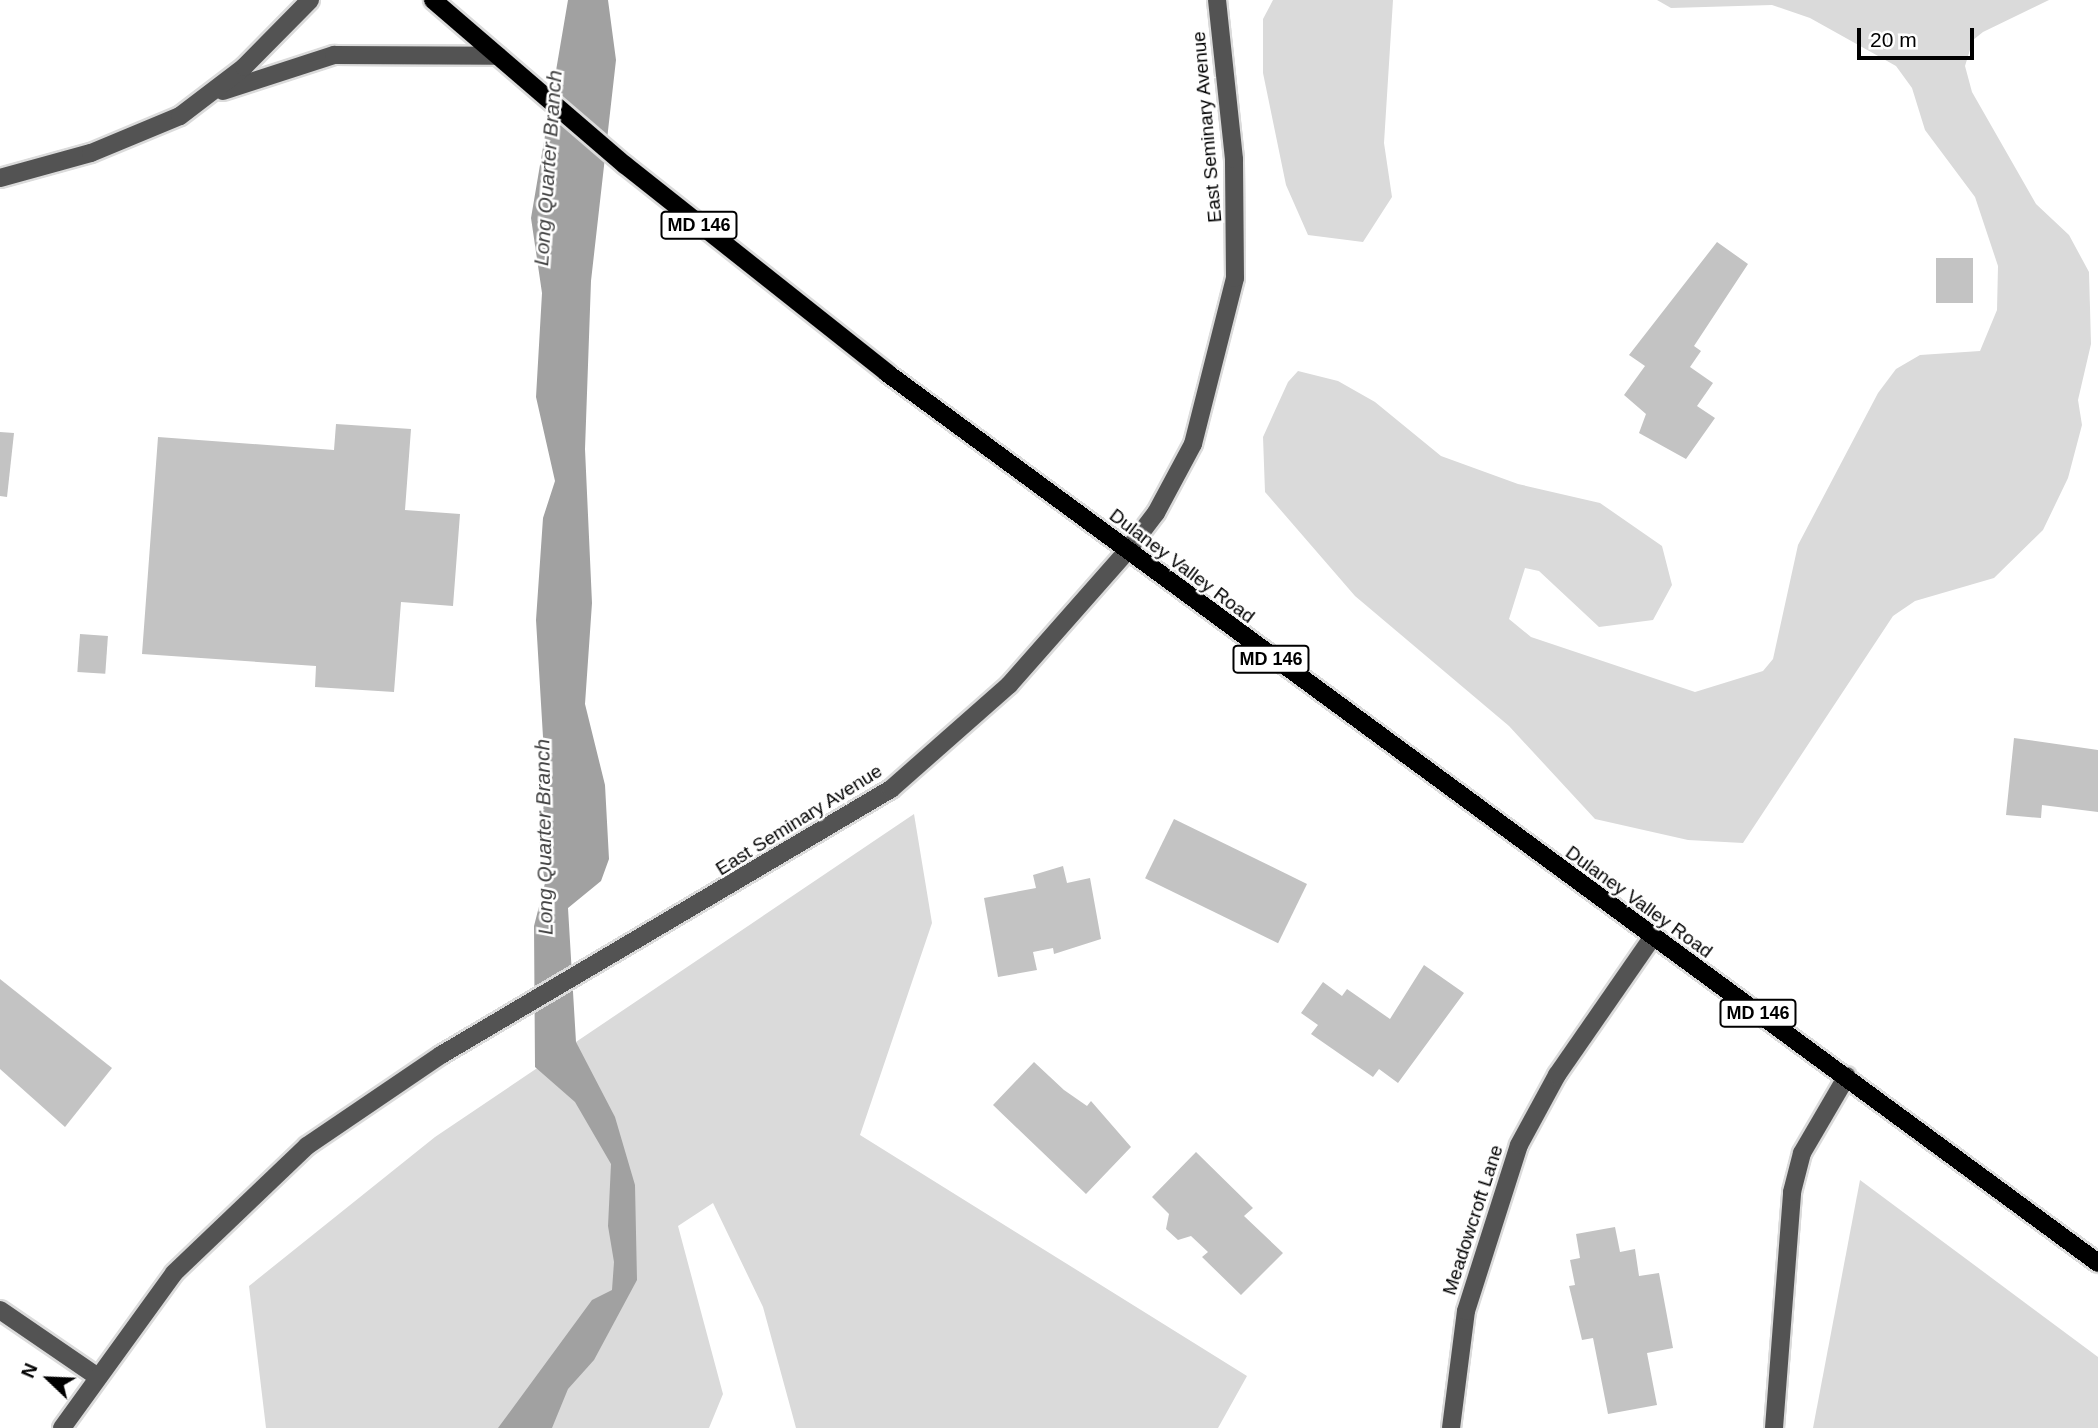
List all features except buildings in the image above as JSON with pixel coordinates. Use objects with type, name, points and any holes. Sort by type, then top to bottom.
[{"type":"main road","name":"Dulaney Valley Road","points":[[433,0],[625,165],[773,285],[1127,551],[1652,938],[1847,1076],[2098,1263]]},
{"type":"street","points":[[0,178],[151,131],[206,97],[310,0]]},
{"type":"street","name":"East Seminary Avenue","points":[[62,1428],[96,1375],[174,1273],[261,1185],[356,1109],[538,998],[856,814],[926,762],[1048,645],[1127,551],[1162,504],[1193,444],[1236,278],[1234,159],[1217,0]]},
{"type":"street","points":[[206,97],[334,55],[498,56]]},
{"type":"street","name":"Meadowcroft Lane","points":[[1451,1428],[1466,1311],[1519,1145],[1557,1075],[1652,938]]},
{"type":"street","points":[[1774,1428],[1792,1192],[1802,1153],[1847,1076]]},
{"type":"street","points":[[0,1310],[96,1375]]},
{"type":"shaded area","points":[[1273,0],[1393,0],[1384,143],[1392,197],[1363,242],[1308,235],[1286,185],[1263,73],[1263,19]]},
{"type":"shaded area","points":[[1657,0],[2049,0],[1983,32],[1973,40],[1965,66],[1972,92],[2036,204],[2069,235],[2089,272],[2091,344],[2078,400],[2082,425],[2068,478],[2043,530],[1994,578],[1915,601],[1893,616],[1743,843],[1688,840],[1595,819],[1509,726],[1355,596],[1265,492],[1263,437],[1288,382],[1298,371],[1338,381],[1375,402],[1441,456],[1518,484],[1600,503],[1662,546],[1672,585],[1653,620],[1599,627],[1539,571],[1525,568],[1509,619],[1531,637],[1695,692],[1763,671],[1773,659],[1798,545],[1878,393],[1896,369],[1920,355],[1980,351],[1997,310],[1998,266],[1975,197],[1925,130],[1912,88],[1896,66],[1810,18],[1772,5],[1671,8]]},
{"type":"shaded area","points":[[914,814],[932,923],[860,1135],[1247,1376],[1218,1428],[796,1428],[763,1307],[713,1203],[678,1226],[723,1394],[709,1428],[266,1428],[249,1286],[435,1137]]},
{"type":"shaded area","points":[[1860,1180],[2098,1357],[2098,1428],[1813,1428]]},
{"type":"water","name":"Long Quarter Branch","points":[[568,0],[608,0],[616,60],[591,281],[585,449],[592,603],[585,704],[605,785],[609,859],[601,881],[568,908],[576,1042],[615,1117],[635,1185],[637,1280],[594,1360],[568,1389],[552,1428],[498,1428],[592,1300],[612,1290],[614,1262],[608,1226],[611,1164],[575,1102],[535,1067],[534,926],[545,883],[539,843],[546,787],[536,620],[543,518],[555,481],[536,397],[542,293],[531,218]]}]
